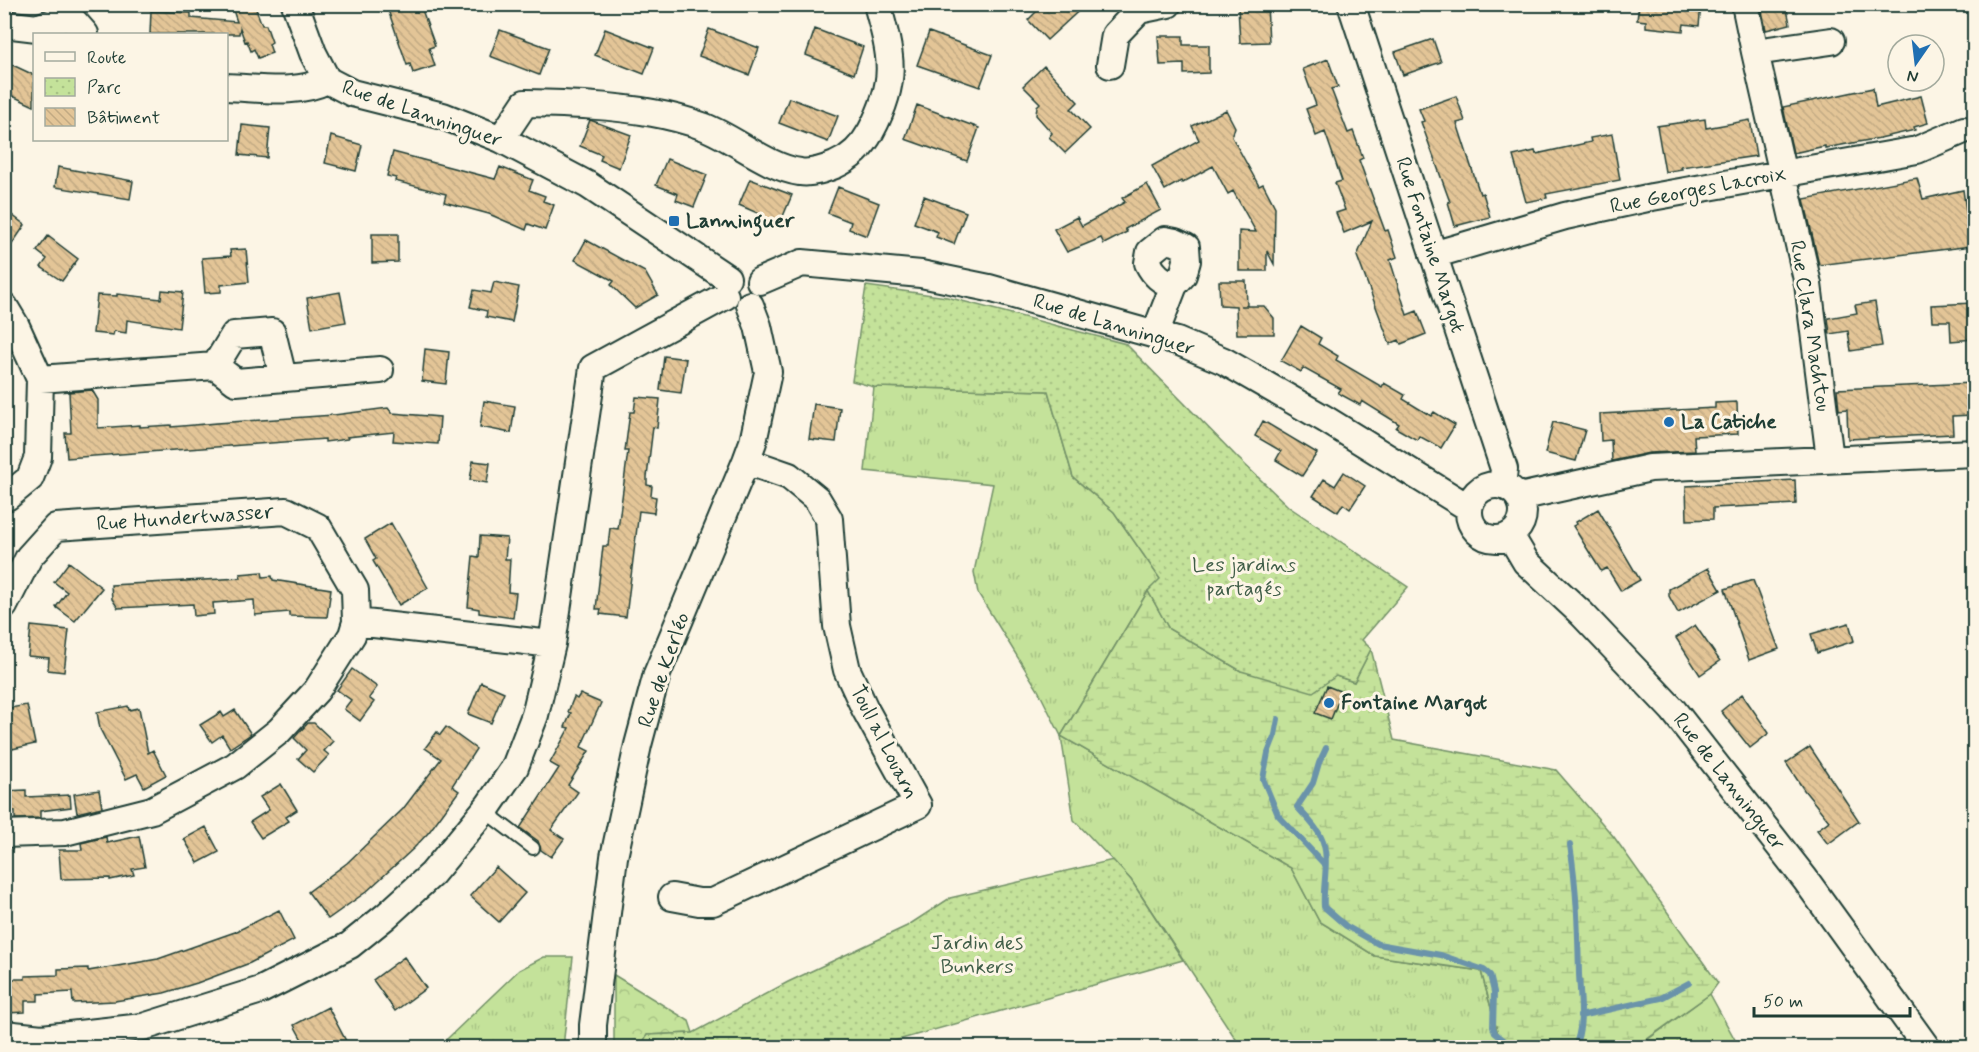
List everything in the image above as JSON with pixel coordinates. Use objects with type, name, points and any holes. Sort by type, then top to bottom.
[{"type":"street","points":[[4,13],[12,4]]},
{"type":"street","points":[[295,4],[313,53],[327,80]]},
{"type":"street","points":[[501,139],[525,103],[605,108],[653,113],[705,127],[771,162],[800,172],[823,170],[846,160],[865,142],[882,110],[891,77],[888,44],[877,4]]},
{"type":"street","points":[[1110,64],[1115,35],[1139,10],[1168,4]]},
{"type":"street","name":"Rue Fontaine Margot","points":[[1351,4],[1510,491]]},
{"type":"street","name":"Rue Clara Machtou","points":[[1745,4],[1808,284],[1830,459]]},
{"type":"street","points":[[4,24],[38,28],[73,18]]},
{"type":"street","points":[[1755,52],[1831,41]]},
{"type":"street","name":"Rue de Lanninguer","points":[[228,87],[294,90],[313,87],[327,80],[352,93],[443,116],[501,139],[588,185],[726,287]]},
{"type":"street","name":"Rue Georges Lacroix","points":[[1433,255],[1565,216],[1652,197],[1917,150],[1964,130]]},
{"type":"street","name":"Rue de Lanninguer","points":[[760,281],[802,263],[921,274],[990,288],[1177,341],[1224,361],[1325,419],[1468,508]]},
{"type":"street","points":[[4,1034],[42,1038],[110,1035],[261,990],[350,945],[432,874],[489,805],[515,767],[536,715],[552,644],[593,368],[726,287],[734,271],[744,269],[754,273],[760,281],[760,295],[750,305],[738,306],[733,304],[726,287]]},
{"type":"street","points":[[1155,334],[1174,285]]},
{"type":"street","name":"Rue de Kerléo","points":[[593,1047],[593,1025],[614,857],[638,745],[657,674],[753,442],[768,372],[758,327],[750,305]]},
{"type":"street","points":[[4,306],[16,326],[40,379],[38,457],[30,478],[8,497],[4,497]]},
{"type":"street","points":[[215,366],[234,335],[272,332],[283,377]]},
{"type":"street","points":[[40,379],[215,366],[236,381],[380,370]]},
{"type":"street","points":[[1510,491],[1523,508],[1518,528],[1502,538],[1484,537],[1472,525],[1468,508],[1471,499],[1484,487],[1510,491],[1650,468],[1974,453]]},
{"type":"street","name":"Toull al Louarn","points":[[672,897],[713,902],[918,806],[865,709],[847,670],[837,626],[829,519],[817,499],[789,476],[746,461]]},
{"type":"street","name":"Rue Hundertwasser","points":[[4,606],[29,557],[56,527],[286,511],[318,527],[355,590],[356,622]]},
{"type":"street","name":"Rue de Lanninguer","points":[[1510,535],[1526,562],[1582,614],[1673,710],[1805,879],[1928,1047]]},
{"type":"street","points":[[4,834],[65,832],[152,810],[235,766],[279,731],[317,690],[352,635],[356,622],[552,644]]},
{"type":"lane","points":[[489,805],[495,819],[533,848]]},
{"type":"green space","name":"Les jardins partagés","points":[[866,286],[947,297],[1126,344],[1289,507],[1408,587],[1362,640],[1371,649],[1354,682],[1336,676],[1313,692],[1241,671],[1169,629],[1148,591],[1160,579],[1114,512],[1073,477],[1048,391],[874,387],[852,381]]},
{"type":"green space","points":[[874,387],[1048,391],[1073,477],[1114,512],[1161,580],[1148,591],[1061,736],[1038,690],[978,593],[974,572],[993,484],[865,471]]},
{"type":"green space","points":[[1148,591],[1169,629],[1241,671],[1336,676],[1354,682],[1371,649],[1394,740],[1556,770],[1614,837],[1718,983],[1710,994],[1636,1047],[1504,1047],[1500,1041],[1481,971],[1375,956],[1319,921],[1291,868],[1061,736]]},
{"type":"green space","points":[[1061,736],[1291,868],[1319,921],[1375,956],[1481,971],[1500,1041],[1504,1047],[1241,1047],[1131,880],[1074,820]]},
{"type":"green space","name":"Jardin des Bunkers","points":[[1113,860],[1131,880],[1183,960],[873,1047],[641,1047],[647,1035],[693,1033],[788,982],[907,926],[950,898]]},
{"type":"green space","points":[[544,957],[573,957],[565,1047],[434,1047],[447,1039],[519,970]]},
{"type":"green space","points":[[614,975],[689,1021],[693,1033],[647,1035],[641,1047],[614,1048]]},
{"type":"green space","points":[[1710,994],[1739,1047],[1636,1048]]},
{"type":"building","points":[[231,4],[254,4],[262,25],[266,25],[272,42],[269,44],[272,53],[258,58],[254,49],[251,51],[247,41],[245,42],[240,28],[239,34],[150,33],[151,11],[191,13],[191,18],[237,22]]},
{"type":"building","points":[[386,4],[420,4],[435,46],[429,48],[435,66],[413,73],[410,64],[407,65]]},
{"type":"building","points":[[1044,4],[1086,4],[1047,40],[1028,20]]},
{"type":"building","points":[[1639,4],[1701,4],[1699,26],[1684,24],[1683,31],[1646,27],[1646,21],[1637,20]]},
{"type":"building","points":[[1765,4],[1786,4],[1790,24],[1766,30],[1762,11],[1766,10]]},
{"type":"building","points":[[1267,5],[1269,42],[1240,43],[1238,7]]},
{"type":"building","points":[[605,29],[654,48],[644,74],[595,55]]},
{"type":"building","points":[[709,29],[759,48],[749,75],[699,56]]},
{"type":"building","points":[[815,29],[863,47],[854,74],[806,55]]},
{"type":"building","points":[[500,30],[549,48],[539,75],[490,56]]},
{"type":"building","points":[[929,32],[992,55],[980,87],[917,65]]},
{"type":"building","points":[[1158,36],[1183,36],[1183,45],[1209,45],[1209,73],[1184,74],[1184,64],[1160,65]]},
{"type":"building","points":[[1433,39],[1441,62],[1403,75],[1395,52]]},
{"type":"building","points":[[1328,59],[1338,87],[1331,89],[1348,133],[1353,131],[1363,158],[1359,160],[1397,257],[1390,260],[1407,315],[1417,311],[1426,334],[1401,344],[1399,340],[1390,344],[1357,256],[1372,221],[1344,233],[1336,213],[1345,210],[1335,183],[1342,181],[1325,132],[1316,136],[1306,109],[1316,105],[1303,69]]},
{"type":"building","points":[[4,61],[33,75],[33,106],[4,92]]},
{"type":"building","points":[[1044,66],[1078,102],[1071,109],[1090,129],[1065,153],[1049,137],[1052,133],[1036,115],[1037,106],[1040,103],[1023,86]]},
{"type":"building","points":[[1873,88],[1876,107],[1921,96],[1928,123],[1914,127],[1915,130],[1880,138],[1793,153],[1783,107]]},
{"type":"building","points":[[1456,96],[1465,121],[1457,123],[1480,194],[1483,193],[1490,217],[1455,226],[1448,202],[1450,202],[1421,122],[1424,121],[1419,109]]},
{"type":"building","points":[[789,98],[838,116],[828,142],[779,123]]},
{"type":"building","points":[[917,105],[979,128],[967,161],[905,139]]},
{"type":"building","points":[[1226,110],[1235,127],[1232,137],[1259,186],[1263,184],[1275,207],[1274,264],[1267,251],[1267,271],[1239,271],[1239,231],[1256,232],[1233,191],[1228,194],[1213,166],[1165,190],[1152,166],[1199,140],[1192,126]]},
{"type":"building","points":[[1705,119],[1706,128],[1750,120],[1756,156],[1681,167],[1682,169],[1665,172],[1657,126]]},
{"type":"building","points":[[590,120],[631,135],[619,168],[600,160],[602,155],[580,146]]},
{"type":"building","points":[[242,125],[270,128],[267,158],[239,155]]},
{"type":"building","points":[[1612,134],[1620,180],[1546,194],[1547,198],[1526,202],[1513,156],[1535,151],[1536,154],[1591,142],[1590,138]]},
{"type":"building","points":[[331,136],[362,145],[356,171],[325,163]]},
{"type":"building","points":[[393,152],[495,179],[500,167],[533,180],[529,190],[545,196],[543,201],[554,205],[545,230],[528,224],[526,230],[489,214],[444,202],[446,194],[395,181],[396,178],[387,176]]},
{"type":"building","points":[[667,159],[707,175],[694,207],[676,200],[678,194],[656,185]]},
{"type":"building","points":[[58,167],[133,181],[130,199],[55,187]]},
{"type":"building","points":[[1917,178],[1923,199],[1963,190],[1971,246],[1819,265],[1804,199]]},
{"type":"building","points":[[750,179],[792,195],[778,228],[759,220],[762,215],[739,205]]},
{"type":"building","points":[[1147,184],[1161,210],[1125,229],[1127,232],[1104,244],[1101,238],[1067,252],[1054,229],[1077,217],[1082,226],[1125,202],[1122,198]]},
{"type":"building","points":[[838,187],[879,203],[867,236],[849,229],[851,222],[828,213]]},
{"type":"building","points":[[924,196],[966,212],[954,244],[936,237],[938,232],[914,223]]},
{"type":"building","points":[[4,209],[25,225],[4,256]]},
{"type":"building","points":[[372,234],[398,234],[398,262],[372,263]]},
{"type":"building","points":[[48,236],[78,259],[62,281],[41,267],[47,259],[37,251]]},
{"type":"building","points":[[586,240],[645,272],[658,295],[635,308],[611,285],[614,281],[575,260]]},
{"type":"building","points":[[246,249],[249,282],[221,285],[221,292],[205,293],[202,258],[231,256],[230,250]]},
{"type":"building","points":[[1219,281],[1246,281],[1247,306],[1264,306],[1274,318],[1274,334],[1237,334],[1236,306],[1220,305]]},
{"type":"building","points":[[494,282],[519,287],[512,322],[486,317],[487,311],[470,307],[474,290],[491,293]]},
{"type":"building","points":[[162,290],[183,292],[179,328],[127,320],[126,333],[114,331],[113,335],[93,333],[97,295],[117,296],[117,294],[161,299]]},
{"type":"building","points":[[340,292],[346,322],[312,328],[307,298]]},
{"type":"building","points":[[1875,302],[1882,346],[1851,351],[1848,331],[1830,334],[1828,318],[1857,313],[1855,305]]},
{"type":"building","points":[[1974,303],[1974,339],[1951,341],[1950,321],[1932,321],[1931,305]]},
{"type":"building","points":[[1301,326],[1321,338],[1318,344],[1338,356],[1336,360],[1382,387],[1384,383],[1405,395],[1403,399],[1431,416],[1434,412],[1455,425],[1441,448],[1419,436],[1417,440],[1396,428],[1399,424],[1362,401],[1360,405],[1338,393],[1341,389],[1303,368],[1301,372],[1281,361]]},
{"type":"building","points":[[425,349],[449,352],[446,384],[422,381]]},
{"type":"building","points":[[664,356],[686,359],[681,393],[660,390]]},
{"type":"building","points":[[1974,383],[1972,415],[1952,416],[1953,434],[1848,439],[1847,409],[1839,410],[1837,389]]},
{"type":"building","points":[[92,390],[98,400],[98,428],[140,425],[140,427],[171,425],[171,427],[334,415],[388,408],[392,413],[440,417],[438,444],[393,441],[394,432],[325,442],[325,439],[67,458],[65,433],[71,433],[69,392]]},
{"type":"building","points":[[636,397],[660,399],[657,428],[653,427],[647,477],[647,485],[652,486],[651,496],[656,497],[654,513],[639,511],[626,617],[600,614],[601,609],[596,609],[603,546],[608,546],[610,528],[618,529],[628,451],[625,451],[630,412],[634,412]]},
{"type":"building","points":[[484,401],[515,406],[511,433],[480,427]]},
{"type":"building","name":"La Catiche","points":[[1737,402],[1738,434],[1694,436],[1695,451],[1649,453],[1612,461],[1611,440],[1601,441],[1600,414],[1715,408],[1715,403]]},
{"type":"building","points":[[814,404],[840,408],[836,442],[809,439]]},
{"type":"building","points":[[1263,421],[1317,453],[1302,476],[1276,460],[1281,451],[1255,436]]},
{"type":"building","points":[[1553,422],[1585,430],[1576,461],[1545,453]]},
{"type":"building","points":[[473,461],[490,463],[487,483],[470,480]]},
{"type":"building","points":[[1344,472],[1365,486],[1350,509],[1343,504],[1338,512],[1313,496],[1324,479],[1335,486]]},
{"type":"building","points":[[1795,480],[1796,504],[1713,508],[1713,519],[1687,520],[1686,486]]},
{"type":"building","points":[[1598,509],[1640,580],[1621,591],[1607,568],[1601,571],[1573,526]]},
{"type":"building","points":[[391,523],[428,588],[399,605],[373,561],[376,559],[365,539]]},
{"type":"building","points":[[480,536],[507,538],[505,559],[510,559],[508,592],[516,593],[513,618],[479,613],[479,609],[468,607],[473,556],[479,557]]},
{"type":"building","points":[[69,562],[102,588],[75,621],[56,607],[67,592],[54,582]]},
{"type":"building","points":[[1708,568],[1721,590],[1678,613],[1669,596],[1669,589]]},
{"type":"building","points":[[262,572],[263,577],[272,576],[273,580],[331,589],[327,617],[289,616],[289,612],[255,615],[254,600],[213,603],[214,614],[194,616],[193,604],[118,608],[112,599],[111,585],[241,578],[240,574]]},
{"type":"building","points":[[1753,580],[1779,649],[1749,660],[1725,589]]},
{"type":"building","points":[[1849,623],[1854,641],[1817,653],[1811,634]]},
{"type":"building","points":[[1695,625],[1720,661],[1700,675],[1676,638]]},
{"type":"building","points":[[31,626],[69,630],[64,672],[48,670],[49,658],[28,656]]},
{"type":"building","points":[[352,669],[377,687],[369,698],[374,702],[360,721],[344,709],[351,700],[337,690]]},
{"type":"building","points":[[481,682],[504,692],[491,723],[468,714]]},
{"type":"building","name":"Fontaine Margot","points":[[1327,686],[1342,692],[1331,719],[1315,713]]},
{"type":"building","points":[[580,694],[601,703],[581,747],[589,751],[568,785],[578,792],[551,830],[564,839],[551,857],[541,850],[538,841],[520,828],[559,768],[550,763],[569,728],[565,727],[574,697],[577,699]]},
{"type":"building","points":[[1742,694],[1769,733],[1750,748],[1721,711]]},
{"type":"building","points":[[27,705],[35,744],[12,749],[4,709]]},
{"type":"building","points":[[128,706],[129,710],[139,708],[148,753],[153,750],[166,775],[144,787],[137,774],[126,779],[100,729],[97,712]]},
{"type":"building","points":[[235,710],[251,734],[230,748],[222,735],[212,742],[200,725],[221,712],[224,717]]},
{"type":"building","points":[[308,723],[314,723],[333,741],[324,751],[329,755],[313,772],[298,759],[306,750],[294,738]]},
{"type":"building","points":[[446,727],[476,749],[452,786],[459,791],[429,832],[414,848],[366,892],[328,919],[308,892],[347,863],[403,809],[441,759],[425,748],[437,732],[440,735]]},
{"type":"building","points":[[1810,747],[1859,821],[1828,844],[1817,830],[1829,821],[1786,763]]},
{"type":"building","points":[[281,784],[297,810],[286,817],[289,821],[261,838],[250,822],[269,810],[260,797]]},
{"type":"building","points":[[26,790],[26,797],[70,795],[71,807],[40,811],[40,818],[15,819],[15,811],[4,811],[4,791]]},
{"type":"building","points":[[99,790],[102,807],[77,813],[74,794]]},
{"type":"building","points":[[206,827],[219,852],[198,863],[184,839]]},
{"type":"building","points":[[139,836],[145,867],[132,869],[134,875],[110,880],[110,878],[61,879],[59,850],[82,850],[81,843],[106,837],[107,843]]},
{"type":"building","points":[[496,867],[525,893],[499,922],[470,896]]},
{"type":"building","points":[[279,910],[294,940],[250,963],[164,993],[115,1001],[73,1003],[72,992],[38,994],[38,1001],[25,1001],[25,1012],[7,1013],[6,990],[12,990],[12,979],[25,979],[25,976],[58,975],[58,969],[88,968],[88,971],[158,959],[235,932]]},
{"type":"building","points":[[404,957],[426,988],[395,1011],[373,980]]},
{"type":"building","points":[[328,1007],[346,1041],[334,1047],[306,1047],[294,1025]]},
{"type":"waterway","points":[[1278,719],[1263,779],[1278,815],[1325,865]]},
{"type":"waterway","points":[[1326,748],[1313,783],[1297,807],[1316,829],[1324,845],[1326,862],[1324,907],[1346,926],[1378,944],[1441,955],[1484,970],[1490,975],[1494,992],[1493,1027],[1495,1033],[1514,1048]]},
{"type":"waterway","points":[[1570,845],[1577,910],[1581,1012],[1580,1031],[1574,1048]]},
{"type":"waterway","points":[[1580,1016],[1661,998],[1689,983]]},
{"type":"place","name":"Lanninguer","points":[[674,221]]},
{"type":"place","name":"La Catiche","points":[[1669,422]]},
{"type":"place","name":"Fontaine Margot","points":[[1329,703]]}]
